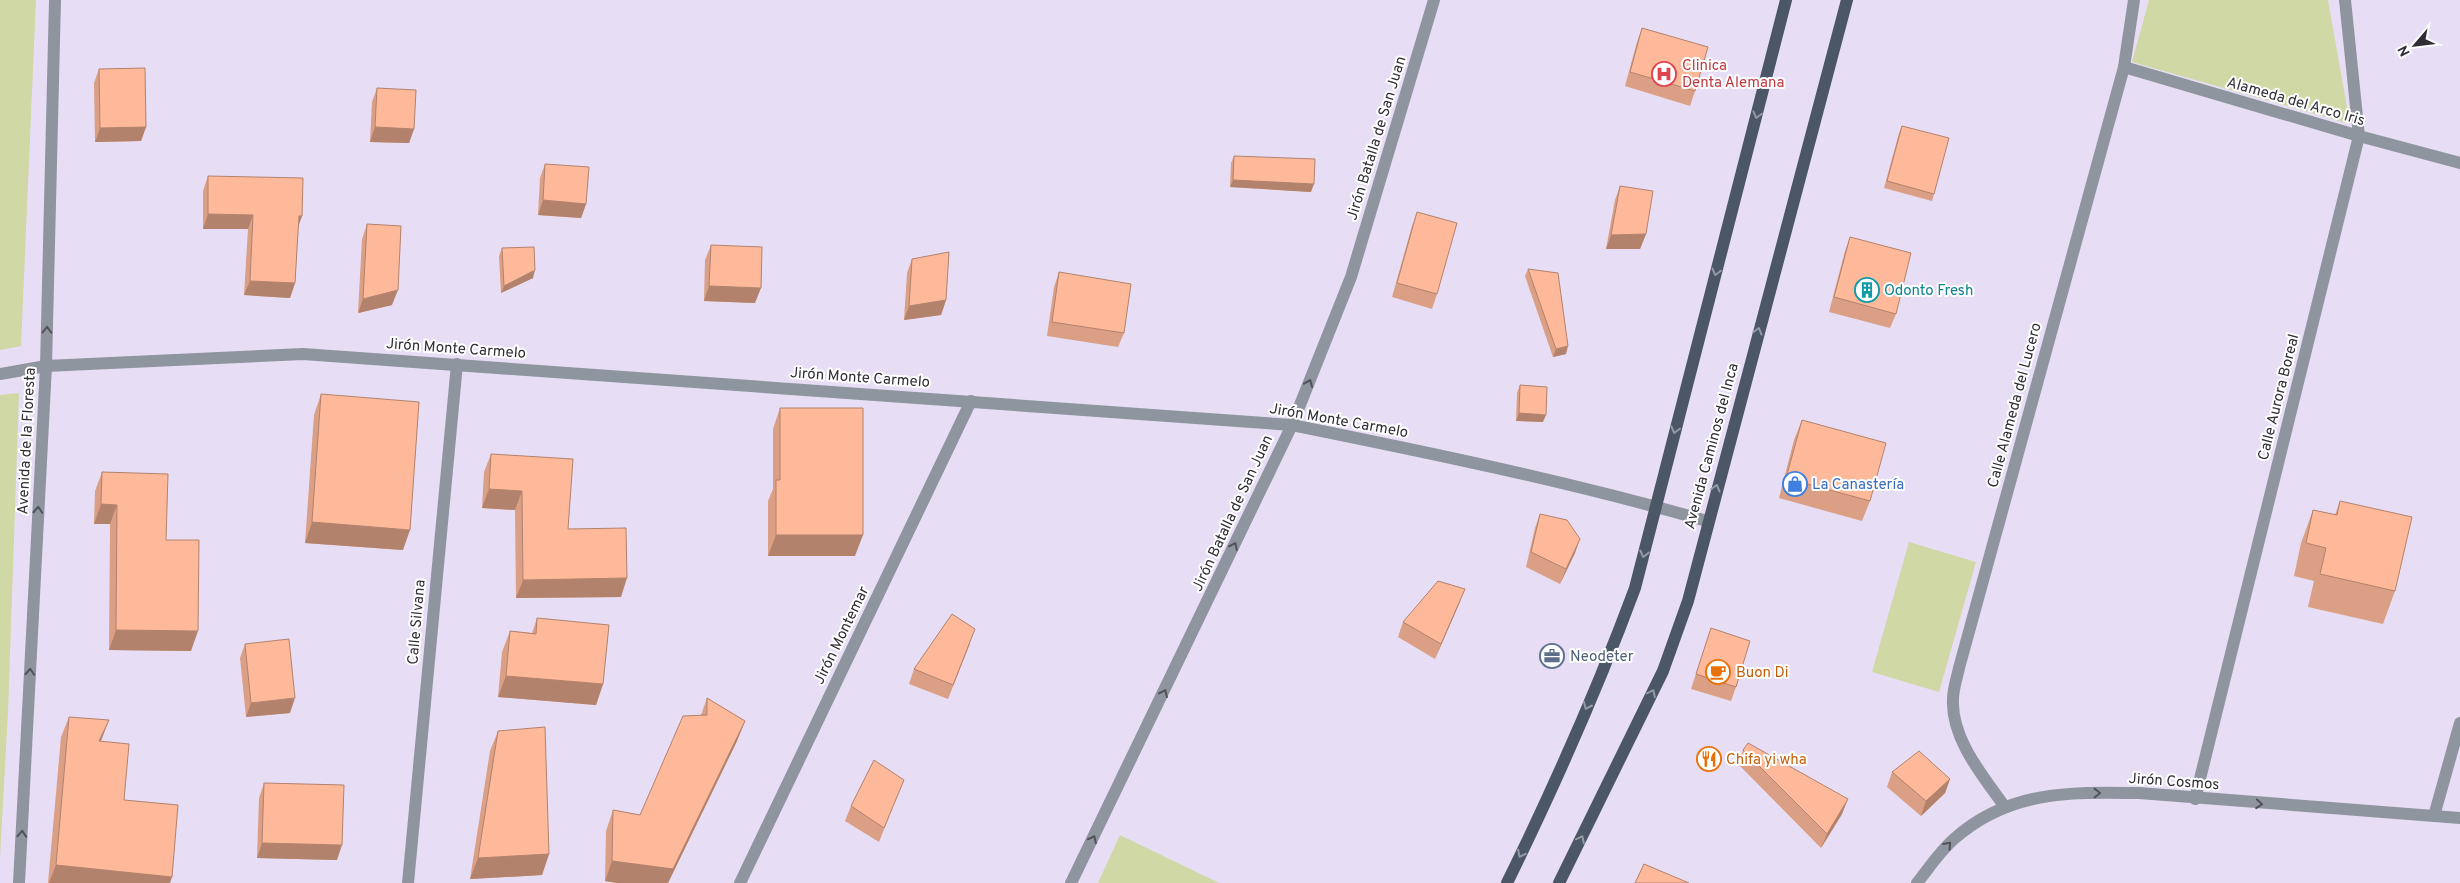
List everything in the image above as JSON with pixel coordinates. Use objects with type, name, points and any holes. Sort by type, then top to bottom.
[{"type":"main road","points":[[1507,883],[1530,838],[1614,645],[1635,588],[1786,0]]},
{"type":"main road","name":"Avenida Caminos del Inca","points":[[1560,883],[1663,671],[1688,601],[1707,521],[1847,0]]},
{"type":"street","name":"Avenida de la Floresta","points":[[19,883],[46,366],[55,0]]},
{"type":"street","name":"Jirón Batalla de San Juan","points":[[1071,883],[1292,425],[1351,277],[1434,0]]},
{"type":"street","name":"Calle Alameda del Lucero","points":[[2005,807],[1975,764],[1958,732],[1953,700],[1959,668],[2124,67],[2134,0]]},
{"type":"street","name":"Calle Aurora Boreal","points":[[2195,799],[2359,136],[2345,0]]},
{"type":"street","name":"Alameda del Arco Iris","points":[[2124,67],[2460,164]]},
{"type":"street","name":"Jirón Monte Carmelo","points":[[0,374],[46,366],[303,354],[1292,425],[1408,448],[1655,506],[1707,521]]},
{"type":"street","name":"Calle Silvana","points":[[408,883],[457,364]]},
{"type":"street","name":"Jirón Montemar","points":[[740,883],[971,401]]},
{"type":"street","points":[[2434,816],[2460,722]]},
{"type":"street","name":"Jirón Cosmos","points":[[1917,883],[1954,839],[2005,807],[2037,797],[2093,793],[2139,793],[2195,799],[2460,818]]},
{"type":"green space","points":[[0,0],[36,0],[21,346],[0,350]]},
{"type":"green space","points":[[2149,0],[2328,0],[2350,124],[2132,62]]},
{"type":"green space","points":[[19,393],[8,712],[0,858],[0,395]]},
{"type":"green space","points":[[1909,542],[1976,562],[1939,692],[1872,672]]},
{"type":"green space","points":[[1120,835],[1219,883],[1098,883]]},
{"type":"building","name":"Clinica Denta Alemana","points":[[1642,28],[1708,47],[1695,91],[1630,72]]},
{"type":"building","points":[[145,68],[146,127],[100,128],[99,69]]},
{"type":"building","points":[[377,88],[416,90],[414,129],[375,127]]},
{"type":"building","points":[[1902,126],[1949,138],[1934,194],[1887,181]]},
{"type":"building","points":[[1234,156],[1315,159],[1314,184],[1233,180]]},
{"type":"building","points":[[545,164],[589,167],[586,204],[543,200]]},
{"type":"building","points":[[208,176],[303,178],[302,216],[299,216],[295,283],[250,281],[253,215],[208,214]]},
{"type":"building","points":[[1620,186],[1653,191],[1646,234],[1611,235]]},
{"type":"building","points":[[1417,212],[1457,223],[1437,294],[1397,283]]},
{"type":"building","points":[[367,224],[401,226],[398,290],[363,299]]},
{"type":"building","name":"Odonto Fresh","points":[[1850,237],[1911,253],[1896,314],[1834,297]]},
{"type":"building","points":[[711,245],[762,247],[761,288],[709,286]]},
{"type":"building","points":[[534,247],[535,270],[504,286],[502,248]]},
{"type":"building","points":[[949,252],[946,300],[909,306],[912,259]]},
{"type":"building","points":[[1528,269],[1558,273],[1568,346],[1556,349]]},
{"type":"building","points":[[1059,272],[1131,284],[1124,333],[1052,322]]},
{"type":"building","points":[[1520,385],[1547,387],[1546,415],[1519,413]]},
{"type":"building","points":[[321,394],[419,402],[410,530],[312,522]]},
{"type":"building","points":[[780,408],[863,408],[863,535],[776,535],[776,480],[780,480]]},
{"type":"building","points":[[1802,420],[1886,443],[1870,501],[1786,478]]},
{"type":"building","points":[[491,454],[573,459],[568,529],[626,528],[627,578],[523,580],[522,491],[489,489]]},
{"type":"building","points":[[102,472],[168,474],[166,540],[199,540],[198,631],[116,630],[117,505],[101,504]]},
{"type":"building","points":[[2340,501],[2412,517],[2395,591],[2320,574],[2326,548],[2306,543],[2313,510],[2337,515]]},
{"type":"building","points":[[1540,514],[1567,520],[1580,539],[1566,569],[1531,552]]},
{"type":"building","points":[[1438,581],[1465,589],[1441,644],[1403,622]]},
{"type":"building","points":[[952,614],[975,629],[953,685],[914,669]]},
{"type":"building","points":[[537,618],[609,625],[603,684],[506,676],[510,631],[536,634]]},
{"type":"building","name":"Buon Di","points":[[1711,628],[1750,641],[1736,687],[1696,674]]},
{"type":"building","points":[[289,639],[295,698],[251,703],[245,644]]},
{"type":"building","points":[[707,698],[745,721],[673,869],[612,861],[613,810],[640,815],[683,716],[707,715]]},
{"type":"building","points":[[69,717],[109,720],[99,741],[129,744],[124,800],[178,805],[172,877],[56,865]]},
{"type":"building","points":[[545,727],[549,854],[478,858],[498,731]]},
{"type":"building","points":[[1748,743],[1848,799],[1827,834],[1743,750]]},
{"type":"building","points":[[1919,751],[1950,779],[1926,801],[1892,772]]},
{"type":"building","points":[[874,760],[904,780],[884,828],[851,806]]},
{"type":"building","points":[[264,783],[344,785],[342,845],[262,843]]},
{"type":"building","points":[[1644,864],[1689,883],[1635,883]]},
{"type":"place","name":"Clinica Denta Alemana","points":[[1664,74]]},
{"type":"place","name":"Odonto Fresh","points":[[1867,290]]},
{"type":"place","name":"La Canastería","points":[[1795,484]]},
{"type":"place","name":"Neodeter","points":[[1552,656]]},
{"type":"place","name":"Buon Di","points":[[1718,672]]},
{"type":"place","name":"Chifa yi wha","points":[[1709,759]]}]
